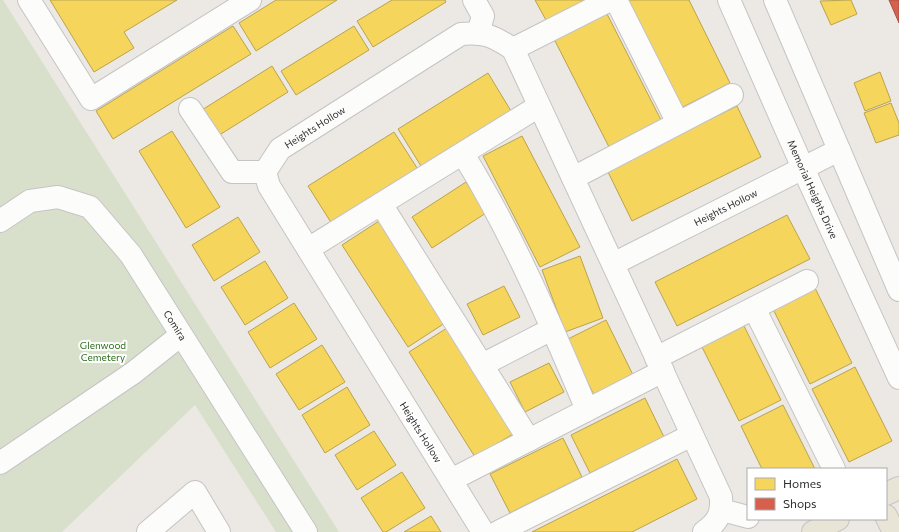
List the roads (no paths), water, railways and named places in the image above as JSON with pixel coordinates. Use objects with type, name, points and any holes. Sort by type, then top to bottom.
[{"type":"main road","points":[[887,494],[899,488]]},
{"type":"main road","points":[[813,532],[836,520]]},
{"type":"street","points":[[29,0],[91,99],[250,0]]},
{"type":"street","points":[[474,0],[483,16],[478,33]]},
{"type":"street","points":[[610,0],[513,49],[721,497],[722,510],[713,525],[704,532]]},
{"type":"street","points":[[616,0],[678,123]]},
{"type":"street","name":"Memorial Heights Drive","points":[[729,0],[803,168],[899,378]]},
{"type":"street","points":[[775,0],[899,290]]},
{"type":"street","name":"Heights Hollow","points":[[483,532],[270,186],[266,172],[280,149],[461,34],[478,33],[494,37],[513,49]]},
{"type":"street","points":[[573,178],[732,95]]},
{"type":"street","points":[[308,249],[539,106]]},
{"type":"street","points":[[190,109],[232,172],[266,172]]},
{"type":"street","name":"Heights Hollow","points":[[613,264],[839,150]]},
{"type":"street","points":[[463,154],[489,196],[536,292],[587,410]]},
{"type":"street","name":"Comira","points":[[0,221],[30,200],[58,197],[90,207],[131,255],[306,532]]},
{"type":"street","points":[[381,204],[529,440]]},
{"type":"street","points":[[451,480],[587,410],[660,364],[754,308],[807,281]]},
{"type":"street","points":[[754,308],[834,468]]},
{"type":"street","points":[[482,365],[552,329]]},
{"type":"street","points":[[0,463],[133,373],[181,335]]},
{"type":"street","points":[[498,532],[692,435]]},
{"type":"street","points":[[148,532],[195,492],[219,532]]},
{"type":"street","points":[[722,510],[747,516]]},
{"type":"park label","name":"Glenwood Cemetery","points":[[103,350]]}]
